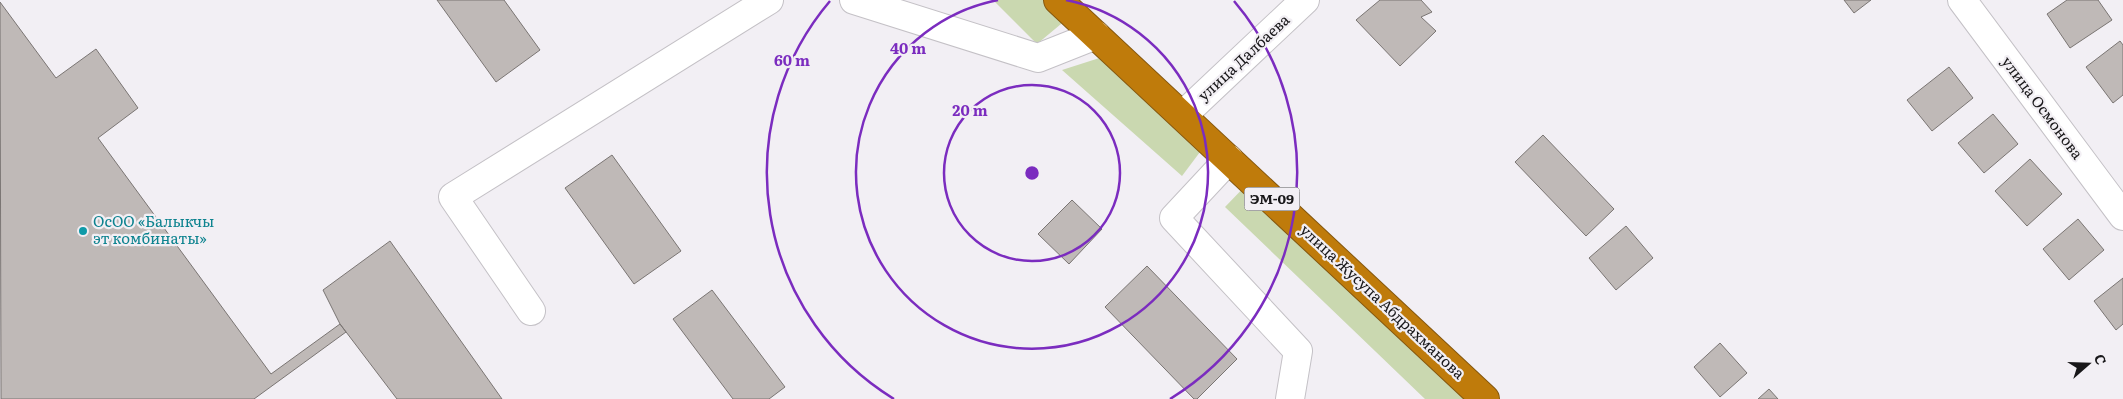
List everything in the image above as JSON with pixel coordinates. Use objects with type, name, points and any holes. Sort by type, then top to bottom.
[{"type":"highway","name":"улица Жусупа Абдрахманова","points":[[1058,0],[1485,399]]},
{"type":"street","points":[[531,311],[453,197],[769,0]]},
{"type":"street","points":[[854,0],[1038,58],[1096,35]]},
{"type":"street","name":"улица Далбаева","points":[[1183,115],[1305,0]]},
{"type":"street","name":"улица Осмонова","points":[[1962,0],[2123,216]]},
{"type":"street","points":[[1229,159],[1174,218],[1298,351],[1290,399]]},
{"type":"green space","points":[[993,0],[1059,0],[1073,14],[1037,44]]},
{"type":"green space","points":[[1115,53],[1209,140],[1182,176],[1062,70]]},
{"type":"green space","points":[[1251,180],[1485,399],[1425,399],[1225,207]]},
{"type":"building","points":[[437,0],[504,0],[540,50],[496,82]]},
{"type":"building","points":[[1380,0],[1421,0],[1432,12],[1421,17],[1436,31],[1400,66],[1356,20]]},
{"type":"building","points":[[1844,0],[1871,0],[1854,13]]},
{"type":"building","points":[[2067,0],[2098,0],[2112,20],[2070,48],[2047,14]]},
{"type":"building","name":"ОсОО «Балыкчы эт комбинаты»","points":[[0,2],[56,78],[96,49],[138,108],[98,138],[271,374],[340,324],[346,332],[254,399],[1,399]]},
{"type":"building","points":[[2120,41],[2123,45],[2123,95],[2113,103],[2086,67]]},
{"type":"building","points":[[1949,67],[1973,98],[1932,131],[1907,100]]},
{"type":"building","points":[[1993,114],[2018,144],[1984,173],[1958,143]]},
{"type":"building","points":[[1543,135],[1614,209],[1586,236],[1515,162]]},
{"type":"building","points":[[612,155],[681,251],[634,284],[565,188]]},
{"type":"building","points":[[2030,159],[2062,194],[2027,226],[1995,191]]},
{"type":"building","points":[[1072,200],[1102,229],[1069,264],[1038,234]]},
{"type":"building","points":[[2078,219],[2104,250],[2069,280],[2043,249]]},
{"type":"building","points":[[1626,226],[1653,258],[1616,290],[1589,258]]},
{"type":"building","points":[[390,241],[502,399],[397,399],[340,324],[323,290]]},
{"type":"building","points":[[1147,266],[1237,359],[1197,399],[1194,399],[1105,307]]},
{"type":"building","points":[[2123,278],[2123,324],[2116,330],[2094,301]]},
{"type":"building","points":[[712,290],[785,387],[769,399],[733,399],[673,319]]},
{"type":"building","points":[[1720,343],[1747,373],[1720,397],[1694,367]]},
{"type":"building","points":[[1769,389],[1778,399],[1758,399]]},
{"type":"place","name":"ОсОО «Балыкчы эт комбинаты»","points":[[83,231]]}]
